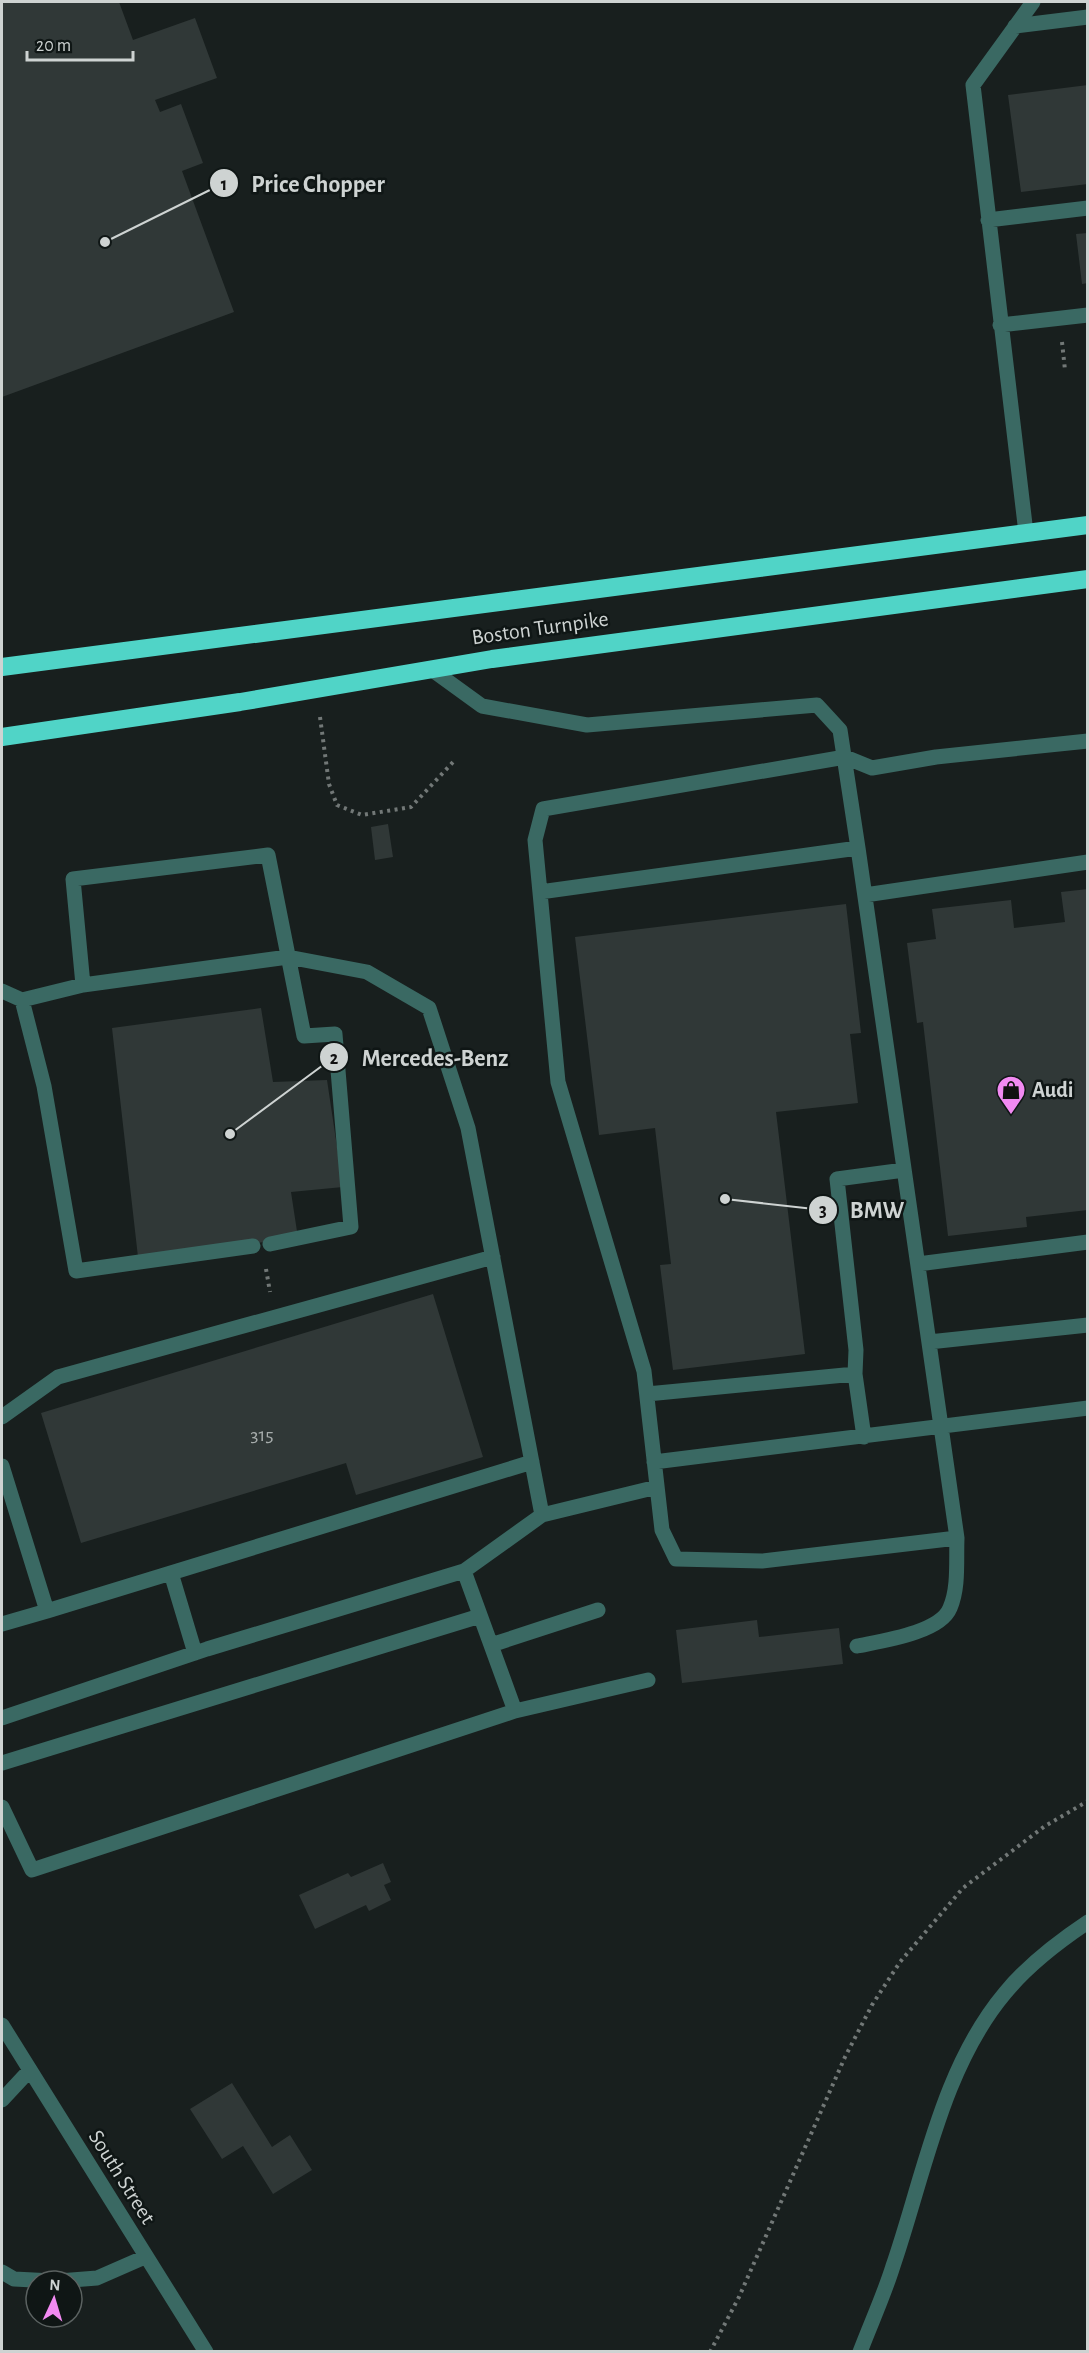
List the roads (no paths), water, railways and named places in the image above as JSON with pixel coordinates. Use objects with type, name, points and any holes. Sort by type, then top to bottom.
[{"type":"highway","name":"Boston Turnpike","points":[[7,664],[1088,525]]},
{"type":"highway","name":"Boston Turnpike","points":[[2,737],[431,669],[884,604],[1088,579]]},
{"type":"street","points":[[1026,533],[973,85],[1033,2]]},
{"type":"street","points":[[1015,26],[1088,17]]},
{"type":"street","points":[[988,220],[1088,208]]},
{"type":"street","points":[[1000,325],[1088,315]]},
{"type":"street","points":[[431,669],[482,706],[587,725],[818,705],[840,730],[957,1538],[955,1587],[950,1611],[923,1632],[857,1646]]},
{"type":"street","points":[[957,1538],[762,1561],[676,1559],[662,1530],[644,1371],[558,1082],[535,840],[543,809],[845,757],[872,768],[936,757],[1088,741]]},
{"type":"street","points":[[540,892],[858,848]]},
{"type":"street","points":[[83,985],[73,879],[268,855],[304,1036],[335,1034],[351,1227],[270,1244]]},
{"type":"street","points":[[865,895],[1088,862]]},
{"type":"street","points":[[2,991],[22,1000],[83,985],[288,957],[367,972],[429,1008],[468,1128],[542,1515]]},
{"type":"street","points":[[22,1000],[44,1086],[76,1271],[253,1246]]},
{"type":"street","points":[[864,1437],[855,1374],[856,1350],[837,1179],[904,1170]]},
{"type":"street","points":[[918,1264],[1088,1242]]},
{"type":"street","points":[[2,1417],[58,1377],[493,1257]]},
{"type":"street","points":[[929,1342],[1088,1325]]},
{"type":"street","points":[[647,1394],[855,1374]]},
{"type":"street","points":[[654,1462],[1088,1408]]},
{"type":"street","points":[[2,1624],[532,1462]]},
{"type":"street","points":[[2,1466],[48,1611]]},
{"type":"street","points":[[2,1718],[195,1653],[464,1571],[542,1515],[657,1487]]},
{"type":"street","points":[[464,1571],[515,1712]]},
{"type":"street","points":[[171,1573],[195,1653]]},
{"type":"street","points":[[491,1645],[598,1610]]},
{"type":"street","points":[[2,1763],[480,1616]]},
{"type":"street","points":[[2,1807],[32,1870],[515,1712],[648,1680]]},
{"type":"street","points":[[860,2352],[893,2266],[923,2165],[965,2055],[1004,1994],[1042,1955],[1088,1922]]},
{"type":"street","name":"South Street","points":[[2,2025],[206,2352]]},
{"type":"street","points":[[2,2100],[29,2071]]},
{"type":"street","points":[[84,2279],[97,2278],[145,2257]]},
{"type":"street","points":[[2,2272],[14,2279],[24,2280]]},
{"type":"place","name":"Price Chopper","points":[[105,242]]},
{"type":"place","name":"Audi","points":[[1011,1116]]},
{"type":"place","name":"Mercedes-Benz","points":[[230,1134]]},
{"type":"place","name":"BMW","points":[[725,1199]]}]
